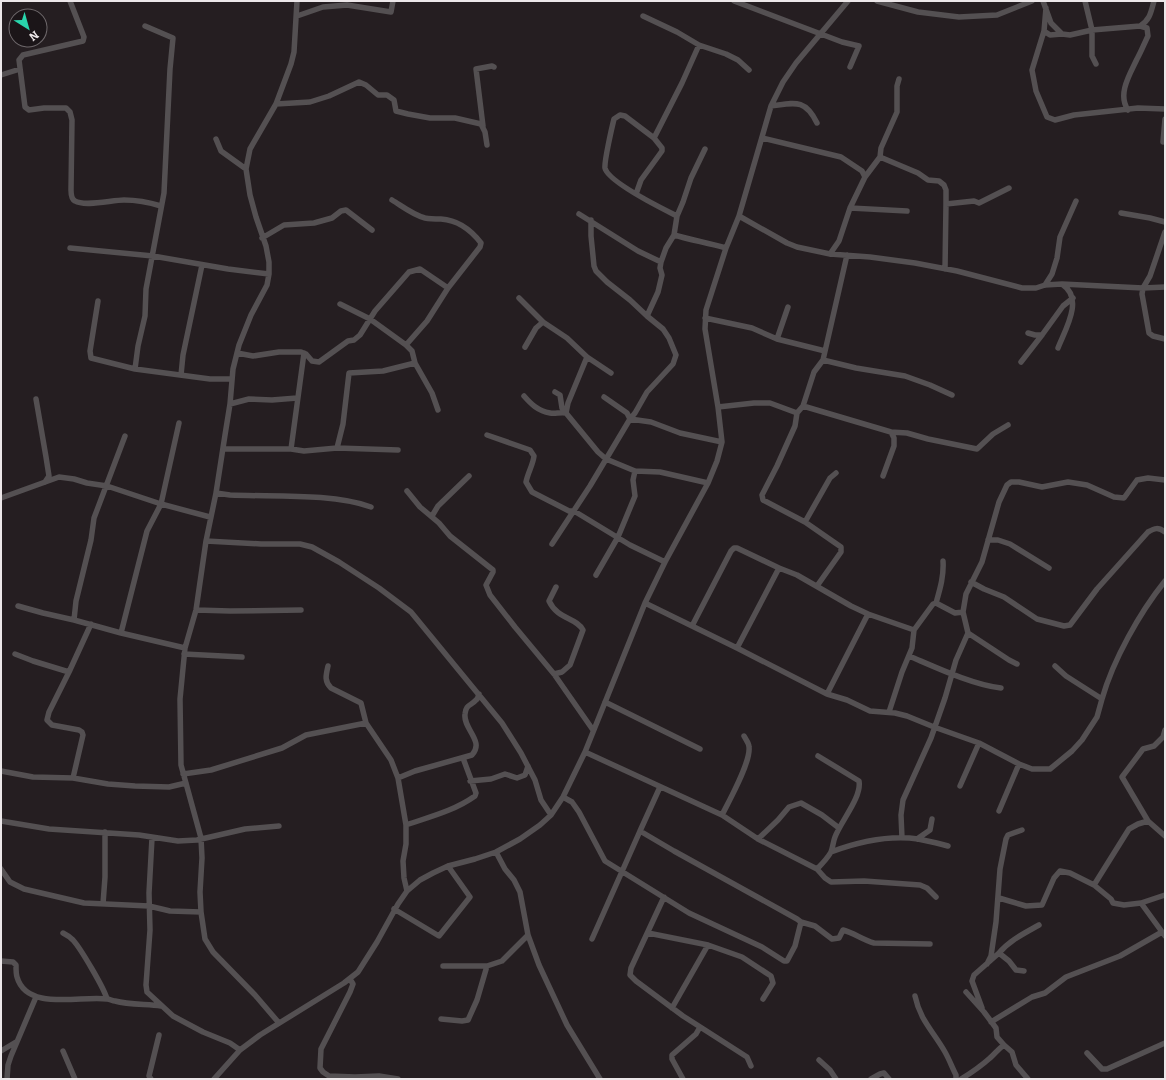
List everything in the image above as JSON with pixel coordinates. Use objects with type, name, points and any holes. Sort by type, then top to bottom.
[{"type":"street","points":[[70,1],[84,37],[83,41],[23,55],[20,60],[20,69],[25,107],[29,110],[66,108],[70,112],[72,120],[71,190],[72,198],[76,201],[92,203],[123,200],[143,201],[161,206]]},
{"type":"street","points":[[279,1023],[255,995],[213,952],[205,940],[200,892],[202,858],[201,838],[181,765],[180,699],[184,651],[196,610],[210,516],[216,493],[237,353],[251,315],[267,285],[269,274],[269,262],[266,246],[262,238],[250,195],[246,169],[250,149],[276,104],[294,52],[297,1]]},
{"type":"street","points":[[297,16],[322,7],[347,5],[391,12],[393,1]]},
{"type":"street","points":[[734,1],[842,42],[859,46],[850,67]]},
{"type":"street","points":[[214,1079],[240,1050],[279,1023],[350,979],[361,969],[394,910],[407,891],[420,880],[448,866],[496,852],[520,839],[540,826],[551,815],[563,797],[585,752],[645,603],[665,562],[708,483],[717,461],[722,442],[718,407],[705,329],[705,318],[726,248],[739,216],[771,106],[783,82],[796,63],[848,1]]},
{"type":"street","points":[[877,1],[918,12],[959,17],[997,15],[1032,1]]},
{"type":"street","points":[[1043,1],[1052,23],[1062,34]]},
{"type":"street","points":[[1085,1],[1092,30],[1092,56],[1096,64]]},
{"type":"street","points":[[1140,26],[1145,23],[1151,15],[1154,1]]},
{"type":"street","points":[[1046,8],[1044,31],[1032,70],[1036,91],[1047,117],[1055,120],[1074,115],[1144,108],[1165,109]]},
{"type":"street","points":[[643,16],[677,32],[699,45],[726,54],[738,60],[749,70]]},
{"type":"street","points":[[135,369],[138,346],[145,316],[146,289],[164,193],[173,38],[145,26]]},
{"type":"street","points":[[1044,31],[1050,35],[1070,35],[1092,30],[1140,26],[1147,28],[1148,36],[1126,81],[1124,104],[1128,110]]},
{"type":"street","points":[[654,138],[699,45]]},
{"type":"street","points":[[487,145],[483,126],[476,68],[494,67]]},
{"type":"street","points":[[1,75],[20,69]]},
{"type":"street","points":[[830,254],[839,240],[850,208],[865,178],[880,157],[881,148],[897,112],[897,86],[899,79]]},
{"type":"street","points":[[276,104],[298,104],[310,102],[329,96],[359,82],[366,85],[378,95],[387,95],[394,100],[396,110],[430,118],[455,118],[481,124],[483,126]]},
{"type":"street","points":[[771,106],[792,103],[801,104],[813,114],[817,123]]},
{"type":"street","points":[[636,194],[641,180],[662,151],[661,145],[625,116],[620,115],[614,119],[605,168],[608,174],[615,180],[636,194],[650,203],[677,216]]},
{"type":"street","points":[[1163,142],[1165,119]]},
{"type":"street","points":[[762,138],[841,157],[862,171],[865,178]]},
{"type":"street","points":[[216,139],[221,151],[246,169]]},
{"type":"street","points":[[647,316],[658,292],[662,276],[660,268],[661,262],[666,248],[674,235],[677,216],[691,178],[705,149]]},
{"type":"street","points":[[880,157],[918,173],[928,180],[939,182],[944,185],[946,190],[945,269]]},
{"type":"street","points":[[946,204],[974,201],[979,203],[1009,188]]},
{"type":"street","points":[[392,200],[417,215],[426,218],[443,219],[465,227],[481,243],[480,248],[448,288],[427,321],[406,345]]},
{"type":"street","points":[[1045,285],[1052,274],[1057,258],[1060,237],[1076,201]]},
{"type":"street","points":[[850,208],[907,211]]},
{"type":"street","points":[[262,238],[284,225],[314,223],[332,218],[341,211],[346,210],[372,230]]},
{"type":"street","points":[[1121,213],[1165,222]]},
{"type":"street","points":[[579,214],[591,220],[638,251],[661,262]]},
{"type":"street","points":[[739,216],[792,246],[830,254],[888,259],[945,269],[1022,288],[1036,288],[1045,285],[1062,284],[1143,288],[1165,287]]},
{"type":"street","points":[[552,544],[647,392],[673,364],[676,355],[666,333],[596,271],[594,266],[591,236],[591,220]]},
{"type":"street","points":[[1165,232],[1150,276],[1143,288],[1142,294],[1149,333],[1152,336],[1165,339]]},
{"type":"street","points":[[674,235],[726,248]]},
{"type":"street","points":[[70,248],[153,256],[202,265],[269,274]]},
{"type":"street","points":[[817,586],[842,549],[841,547],[805,522],[763,500],[762,495],[795,426],[797,413],[804,406],[814,372],[822,360],[847,255]]},
{"type":"street","points":[[181,375],[183,355],[202,265]]},
{"type":"street","points":[[237,353],[253,356],[279,352],[304,353],[312,361],[319,362],[348,341],[354,340],[360,335],[375,311],[408,272],[420,269],[448,288]]},
{"type":"street","points":[[1058,348],[1072,312],[1072,298],[1068,288],[1062,284]]},
{"type":"street","points":[[519,298],[543,322],[567,338],[587,358],[611,373]]},
{"type":"street","points":[[1022,362],[1063,306],[1072,298]]},
{"type":"street","points":[[98,301],[90,351],[91,358],[135,369],[210,379],[232,379]]},
{"type":"street","points":[[340,304],[370,319],[412,351],[415,363],[432,393],[438,410]]},
{"type":"street","points":[[778,339],[788,307]]},
{"type":"street","points":[[705,318],[752,328],[778,339],[825,351]]},
{"type":"street","points":[[525,347],[536,328],[543,322]]},
{"type":"street","points":[[1028,333],[1042,335]]},
{"type":"street","points":[[291,449],[304,353]]},
{"type":"street","points":[[566,413],[568,403],[587,358]]},
{"type":"street","points":[[822,360],[856,368],[905,376],[952,395]]},
{"type":"street","points":[[337,448],[344,424],[349,373],[383,372],[415,363]]},
{"type":"street","points":[[555,392],[560,395],[562,408],[598,452],[606,459],[635,470],[660,472],[708,483]]},
{"type":"street","points":[[524,396],[530,404],[542,411],[550,413],[566,413]]},
{"type":"street","points":[[604,397],[627,413],[630,419]]},
{"type":"street","points":[[230,404],[249,400],[297,398]]},
{"type":"street","points":[[36,399],[46,457],[48,476],[45,482]]},
{"type":"street","points":[[718,407],[754,403],[770,403],[797,413]]},
{"type":"street","points":[[804,406],[891,432],[907,433],[977,449],[993,434],[1008,425]]},
{"type":"street","points":[[630,419],[651,422],[680,433],[722,442]]},
{"type":"street","points":[[121,633],[147,530],[161,504],[179,423]]},
{"type":"street","points":[[883,476],[894,446],[894,438],[891,432]]},
{"type":"street","points":[[487,435],[530,450],[534,456],[534,463],[528,472],[526,482],[532,492],[569,511],[574,511],[646,554],[665,562]]},
{"type":"street","points":[[74,620],[76,601],[91,540],[94,518],[125,436]]},
{"type":"street","points":[[223,449],[304,450],[337,448],[398,450]]},
{"type":"street","points":[[596,575],[618,537],[635,496],[633,480],[635,470]]},
{"type":"street","points":[[805,522],[830,478],[836,473]]},
{"type":"street","points":[[432,516],[438,506],[470,476]]},
{"type":"street","points":[[1,498],[59,477],[106,486],[161,504],[210,516]]},
{"type":"street","points":[[902,838],[901,815],[903,800],[924,754],[953,673],[956,660],[968,633],[964,612],[966,594],[982,562],[999,502],[1007,485],[1011,482],[1019,482],[1042,487],[1068,482],[1087,485],[1114,497],[1124,498],[1137,480],[1148,478],[1165,480]]},
{"type":"street","points":[[407,491],[420,507],[432,516],[450,536],[493,570],[486,585],[487,589],[515,627],[554,674],[593,730]]},
{"type":"street","points":[[216,493],[230,495],[320,498],[351,502],[371,507]]},
{"type":"street","points":[[971,582],[1004,597],[1037,618],[1064,626],[1070,624],[1097,589],[1148,532],[1154,528],[1165,532]]},
{"type":"street","points":[[988,540],[998,540],[1010,544],[1049,568]]},
{"type":"street","points":[[206,541],[255,544],[300,544],[312,547],[340,562],[411,612],[479,694],[509,733],[528,766],[542,800],[551,815]]},
{"type":"street","points":[[692,626],[731,551],[734,548],[737,548],[778,568],[797,575],[868,614],[914,630]]},
{"type":"street","points":[[889,712],[902,672],[912,648],[914,630],[933,604],[936,603],[942,583],[943,561]]},
{"type":"street","points":[[737,648],[778,568]]},
{"type":"street","points":[[645,603],[827,694],[848,700],[870,711],[889,712],[907,716],[979,743],[1019,764],[1032,769],[1050,769],[1082,740],[1097,717],[1102,698],[1112,672],[1131,633],[1165,581]]},
{"type":"street","points":[[554,674],[562,672],[570,665],[583,630],[580,625],[563,616],[552,607],[549,601],[556,587]]},
{"type":"street","points":[[936,603],[956,613],[964,612]]},
{"type":"street","points":[[18,606],[91,624],[184,651],[242,657]]},
{"type":"street","points":[[196,610],[230,612],[301,610]]},
{"type":"street","points":[[827,694],[868,614]]},
{"type":"street","points":[[73,778],[83,735],[82,732],[79,730],[52,725],[47,720],[49,712],[91,624]]},
{"type":"street","points":[[968,633],[1017,664]]},
{"type":"street","points":[[15,654],[69,672]]},
{"type":"street","points":[[908,656],[991,687],[1001,688]]},
{"type":"street","points":[[328,666],[326,680],[328,684],[331,688],[361,703],[366,723],[391,760],[398,778],[406,825],[406,844],[403,861],[404,878],[407,891]]},
{"type":"street","points":[[1055,666],[1066,676],[1102,698]]},
{"type":"street","points":[[398,778],[415,771],[472,755],[477,749],[475,738],[465,720],[465,716],[468,706],[476,701],[479,694]]},
{"type":"street","points":[[605,702],[700,749]]},
{"type":"street","points":[[183,774],[211,770],[282,748],[306,736],[366,723]]},
{"type":"street","points":[[1165,730],[1163,737],[1154,746],[1143,749],[1122,777],[1148,821],[1165,836]]},
{"type":"street","points":[[722,815],[749,755],[750,748],[744,736]]},
{"type":"street","points":[[960,786],[979,743]]},
{"type":"street","points":[[585,752],[722,815],[758,839],[817,869],[830,882],[864,881],[920,885],[927,888],[936,896]]},
{"type":"street","points":[[817,869],[830,852],[834,838],[859,791],[860,786],[859,781],[818,756]]},
{"type":"street","points":[[406,825],[441,814],[475,796],[476,793],[470,781],[463,758]]},
{"type":"street","points":[[999,811],[1019,764]]},
{"type":"street","points":[[470,781],[492,778],[505,774],[517,778],[521,777],[525,775],[528,766]]},
{"type":"street","points":[[1,771],[33,777],[73,778],[108,784],[168,788],[186,783]]},
{"type":"street","points":[[592,939],[660,787]]},
{"type":"street","points":[[563,797],[572,802],[579,812],[605,861],[703,920],[762,947],[784,961],[787,961],[795,946],[801,922]]},
{"type":"street","points":[[758,839],[789,807],[801,803],[822,815],[839,828]]},
{"type":"street","points":[[917,839],[930,830],[932,818]]},
{"type":"street","points":[[1,821],[49,829],[139,835],[178,841],[246,829],[279,826]]},
{"type":"street","points":[[1094,885],[1129,829],[1148,821]]},
{"type":"street","points":[[640,830],[674,851],[798,918],[801,922],[814,926],[832,939],[839,938],[844,930],[874,943],[930,944]]},
{"type":"street","points":[[987,964],[991,956],[999,898],[1000,869],[1006,839],[1008,835],[1022,830]]},
{"type":"street","points":[[103,904],[105,877],[105,832]]},
{"type":"street","points":[[152,838],[149,906],[150,930],[146,985],[147,992],[173,1016],[203,1032],[230,1043],[240,1050]]},
{"type":"street","points":[[830,852],[846,846],[902,838],[917,839],[948,846]]},
{"type":"street","points":[[496,852],[520,892],[528,935],[539,965],[567,1025],[600,1079]]},
{"type":"street","points":[[394,910],[439,936],[470,898],[448,866]]},
{"type":"street","points":[[1,869],[10,882],[24,889],[84,903],[149,906],[170,911],[201,912]]},
{"type":"street","points":[[999,898],[1026,906],[1042,905],[1054,878],[1060,871],[1070,873],[1094,885],[1113,903],[1124,905],[1141,903],[1165,895]]},
{"type":"street","points":[[664,897],[631,968],[630,975],[672,1008],[747,1056],[751,1066]]},
{"type":"street","points":[[991,1022],[1032,998],[1044,993],[1066,977],[1120,956],[1164,934],[1141,903]]},
{"type":"street","points":[[984,1012],[972,981],[974,975],[1005,946],[1039,925]]},
{"type":"street","points":[[63,933],[75,942],[107,998]]},
{"type":"street","points":[[648,933],[708,945],[742,957],[771,976],[773,983],[763,999]]},
{"type":"street","points":[[443,966],[487,966],[502,961],[528,935]]},
{"type":"street","points":[[672,1008],[708,945]]},
{"type":"street","points":[[999,953],[1009,961],[1016,970],[1024,971]]},
{"type":"street","points":[[1,960],[13,962],[16,965],[17,977],[20,983],[25,990],[36,997],[60,1000],[107,998],[116,1002],[161,1006]]},
{"type":"street","points":[[441,1019],[462,1022],[468,1020],[477,1000],[487,966]]},
{"type":"street","points":[[350,979],[353,984],[350,992],[321,1049],[320,1068],[323,1072],[330,1076],[379,1076],[398,1079]]},
{"type":"street","points":[[966,992],[996,1028],[997,1037],[1004,1046],[1012,1052],[1016,1065],[1028,1079]]},
{"type":"street","points":[[915,996],[922,1017],[945,1052],[956,1075],[956,1079]]},
{"type":"street","points":[[1,1074],[7,1078],[8,1065],[16,1042],[36,997]]},
{"type":"street","points":[[683,1079],[672,1059],[672,1055],[696,1034],[700,1027]]},
{"type":"street","points":[[151,1079],[149,1076],[159,1035]]},
{"type":"street","points":[[1,1051],[16,1042]]},
{"type":"street","points":[[1088,1053],[1102,1069],[1108,1069],[1142,1053],[1157,1048],[1165,1043]]},
{"type":"street","points":[[961,1079],[982,1066],[997,1050],[1004,1046]]},
{"type":"street","points":[[63,1052],[75,1079]]},
{"type":"street","points":[[819,1060],[830,1070],[836,1079]]},
{"type":"street","points":[[870,1079],[884,1073],[889,1079]]}]
